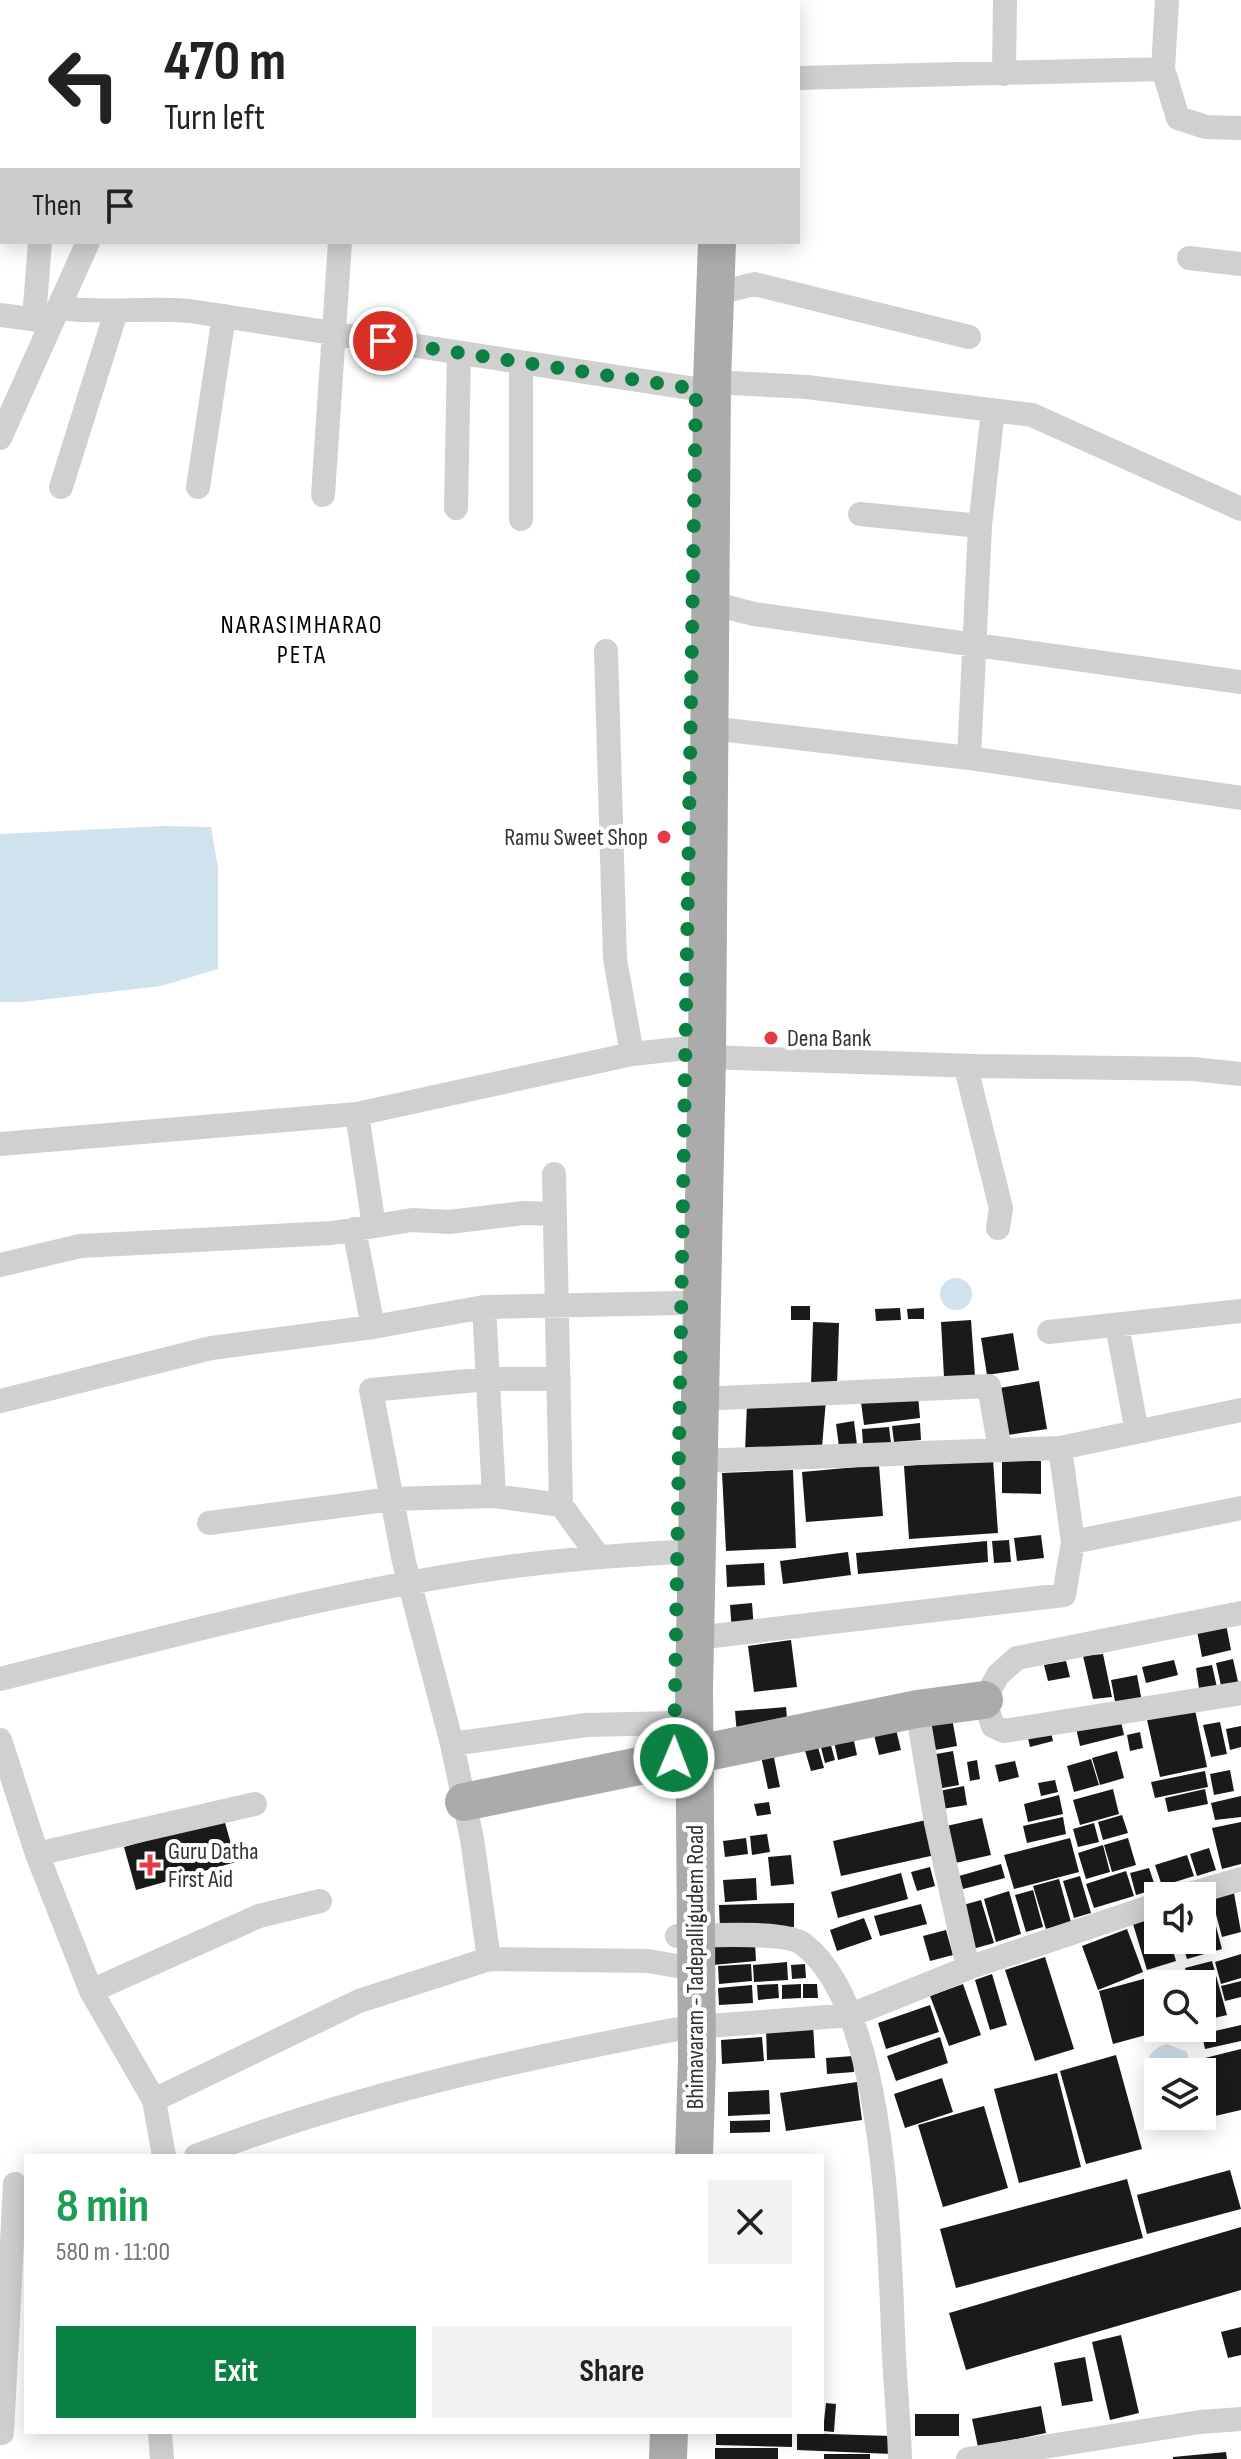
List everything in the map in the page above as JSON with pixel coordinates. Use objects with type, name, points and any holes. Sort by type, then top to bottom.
[{"type":"main road","points":[[682,1724],[677,1552],[681,1303],[698,1053],[710,728],[711,603],[699,244]]},
{"type":"main road","points":[[682,1724],[696,1638],[704,386],[715,294],[717,244]]},
{"type":"main road","points":[[464,1802],[682,1724],[917,1709],[984,1700]]},
{"type":"main road","name":"Bhimavaram - Tadepalligudem Road","points":[[682,1724],[683,1946],[694,2154]]},
{"type":"main road","points":[[675,2154],[688,2028]]},
{"type":"main road","points":[[668,2459],[669,2434]]},
{"type":"main road","points":[[687,2459],[688,2434]]},
{"type":"street","points":[[1004,74],[1005,0]]},
{"type":"street","points":[[1167,0],[1163,69],[1178,118],[1206,127],[1241,128]]},
{"type":"street","points":[[800,78],[1163,69]]},
{"type":"street","points":[[40,244],[48,316]]},
{"type":"street","points":[[0,438],[48,316],[87,244]]},
{"type":"street","points":[[323,495],[340,244]]},
{"type":"street","points":[[1189,258],[1241,264]]},
{"type":"street","points":[[715,294],[754,284],[969,337]]},
{"type":"street","points":[[0,315],[48,316],[155,308],[521,363],[704,386],[807,387],[1032,415],[1241,509]]},
{"type":"street","points":[[61,487],[116,312]]},
{"type":"street","points":[[198,487],[224,316]]},
{"type":"street","points":[[456,508],[459,353]]},
{"type":"street","points":[[521,363],[521,519]]},
{"type":"street","points":[[969,758],[980,526],[993,410]]},
{"type":"street","points":[[860,514],[980,526]]},
{"type":"street","points":[[711,603],[754,614],[1241,680]]},
{"type":"street","points":[[606,651],[615,959],[632,1054]]},
{"type":"street","points":[[710,728],[969,758],[1241,798]]},
{"type":"street","points":[[0,1144],[357,1114],[632,1054],[698,1053],[975,1066],[1193,1069],[1241,1074]]},
{"type":"street","points":[[975,1066],[967,1072],[1001,1208],[998,1228]]},
{"type":"street","points":[[357,1114],[373,1327]]},
{"type":"street","points":[[554,1174],[561,1505],[599,1557]]},
{"type":"street","points":[[0,1265],[80,1246],[364,1228],[412,1220],[449,1222],[524,1213],[555,1214]]},
{"type":"street","points":[[0,1401],[211,1348],[373,1327],[484,1307],[681,1303]]},
{"type":"street","points":[[484,1307],[494,1496]]},
{"type":"street","points":[[1049,1332],[1241,1311]]},
{"type":"street","points":[[1117,1325],[1137,1432]]},
{"type":"street","points":[[489,1959],[452,1744],[410,1584],[371,1390],[488,1379],[559,1379]]},
{"type":"street","points":[[698,1399],[989,1386],[1000,1450]]},
{"type":"street","points":[[697,1461],[1060,1448],[1241,1410]]},
{"type":"street","points":[[696,1638],[1064,1595],[1073,1542],[1060,1448]]},
{"type":"street","points":[[209,1523],[392,1499],[494,1496],[561,1505]]},
{"type":"street","points":[[1073,1542],[1241,1508]]},
{"type":"street","points":[[0,1679],[253,1616],[459,1574],[599,1557],[677,1552]]},
{"type":"street","points":[[1241,1613],[1017,1658],[998,1675],[984,1700],[993,1726],[1004,1731],[1241,1693]]},
{"type":"street","points":[[917,1709],[936,1823],[968,1968]]},
{"type":"street","points":[[452,1744],[586,1725],[682,1724]]},
{"type":"street","points":[[0,1740],[37,1854],[91,1991],[154,2100],[164,2154]]},
{"type":"street","points":[[37,1854],[255,1804]]},
{"type":"street","points":[[1216,1886],[1241,1879]]},
{"type":"street","points":[[91,1991],[259,1916],[320,1901]]},
{"type":"street","points":[[201,2154],[260,2132],[500,2063],[688,2028],[851,2015],[968,1968],[1144,1909]]},
{"type":"street","points":[[154,2100],[359,2001],[489,1959],[648,1961],[683,1946],[761,1935],[801,1942],[825,1968],[851,2015],[868,2075],[884,2193],[900,2459]]},
{"type":"street","points":[[2,2433],[14,2184]]},
{"type":"street","points":[[968,2459],[1200,2422],[1241,2419]]},
{"type":"street","points":[[160,2434],[162,2459]]},
{"type":"water","points":[[164,826],[211,827],[218,868],[218,969],[161,986],[0,1002],[0,834]]},
{"type":"water","points":[[956,1278],[968,1282],[972,1294],[968,1306],[956,1310],[944,1306],[940,1294],[944,1282]]},
{"type":"water","points":[[1167,2044],[1187,2052],[1188,2058],[1149,2058],[1159,2047]]},
{"type":"building","points":[[791,1306],[810,1306],[810,1320],[791,1320]]},
{"type":"building","points":[[900,1308],[901,1320],[876,1321],[875,1309]]},
{"type":"building","points":[[924,1308],[924,1319],[908,1319],[907,1309]]},
{"type":"building","points":[[971,1320],[975,1376],[944,1377],[941,1322]]},
{"type":"building","points":[[813,1322],[839,1323],[837,1386],[811,1385]]},
{"type":"building","points":[[1013,1333],[1019,1370],[987,1375],[981,1338]]},
{"type":"building","points":[[1039,1381],[1047,1429],[1008,1435],[1000,1388]]},
{"type":"building","points":[[918,1395],[920,1418],[864,1425],[861,1402]]},
{"type":"building","points":[[826,1400],[822,1447],[745,1452],[747,1403]]},
{"type":"building","points":[[854,1421],[857,1445],[839,1447],[836,1424]]},
{"type":"building","points":[[920,1423],[921,1440],[894,1442],[892,1426]]},
{"type":"building","points":[[889,1427],[891,1443],[863,1446],[862,1429]]},
{"type":"building","points":[[993,1459],[998,1533],[909,1539],[904,1466]]},
{"type":"building","points":[[1002,1460],[1041,1461],[1041,1494],[1002,1493]]},
{"type":"building","points":[[879,1465],[883,1516],[806,1522],[802,1472]]},
{"type":"building","points":[[793,1470],[796,1548],[726,1551],[722,1473]]},
{"type":"building","points":[[1041,1535],[1044,1558],[1017,1561],[1014,1538]]},
{"type":"building","points":[[1009,1540],[1011,1562],[994,1563],[992,1541]]},
{"type":"building","points":[[987,1541],[988,1562],[858,1574],[856,1553]]},
{"type":"building","points":[[848,1552],[851,1575],[783,1584],[780,1561]]},
{"type":"building","points":[[764,1563],[765,1585],[727,1587],[726,1565]]},
{"type":"building","points":[[752,1603],[754,1630],[732,1632],[730,1605]]},
{"type":"building","points":[[1226,1624],[1231,1650],[1202,1657],[1197,1631]]},
{"type":"building","points":[[791,1640],[797,1687],[754,1692],[748,1646]]},
{"type":"building","points":[[1103,1654],[1112,1697],[1093,1699],[1083,1656]]},
{"type":"building","points":[[1233,1659],[1239,1686],[1222,1690],[1216,1663]]},
{"type":"building","points":[[1174,1660],[1178,1675],[1146,1683],[1142,1667]]},
{"type":"building","points":[[1066,1661],[1070,1677],[1048,1681],[1044,1665]]},
{"type":"building","points":[[1212,1665],[1218,1692],[1200,1695],[1196,1668]]},
{"type":"building","points":[[1137,1675],[1142,1702],[1116,1707],[1111,1680]]},
{"type":"building","points":[[786,1707],[788,1730],[737,1735],[735,1711]]},
{"type":"building","points":[[1195,1710],[1207,1767],[1160,1777],[1147,1720]]},
{"type":"building","points":[[951,1712],[957,1746],[935,1750],[929,1716]]},
{"type":"building","points":[[1120,1717],[1124,1735],[1080,1746],[1076,1728]]},
{"type":"building","points":[[894,1721],[901,1750],[879,1755],[872,1727]]},
{"type":"building","points":[[1220,1722],[1227,1754],[1211,1757],[1203,1725]]},
{"type":"building","points":[[1241,1726],[1241,1747],[1230,1750],[1226,1729]]},
{"type":"building","points":[[1050,1728],[1053,1741],[1030,1747],[1027,1734]]},
{"type":"building","points":[[852,1732],[857,1755],[838,1760],[833,1737]]},
{"type":"building","points":[[1140,1732],[1143,1748],[1130,1751],[1127,1735]]},
{"type":"building","points":[[829,1738],[835,1760],[825,1763],[819,1740]]},
{"type":"building","points":[[816,1740],[824,1768],[811,1771],[803,1744]]},
{"type":"building","points":[[953,1751],[959,1785],[937,1789],[931,1755]]},
{"type":"building","points":[[1117,1751],[1124,1778],[1100,1785],[1092,1758]]},
{"type":"building","points":[[773,1753],[780,1787],[768,1789],[761,1756]]},
{"type":"building","points":[[1091,1759],[1099,1785],[1074,1792],[1067,1766]]},
{"type":"building","points":[[977,1760],[980,1779],[970,1781],[967,1762]]},
{"type":"building","points":[[1015,1761],[1019,1777],[999,1782],[995,1765]]},
{"type":"building","points":[[1230,1770],[1234,1791],[1214,1795],[1210,1774]]},
{"type":"building","points":[[1205,1771],[1208,1787],[1155,1798],[1151,1782]]},
{"type":"building","points":[[1055,1780],[1058,1792],[1041,1796],[1038,1783]]},
{"type":"building","points":[[964,1786],[967,1805],[942,1809],[939,1791]]},
{"type":"building","points":[[1113,1789],[1119,1814],[1080,1825],[1073,1800]]},
{"type":"building","points":[[1205,1789],[1208,1804],[1168,1812],[1165,1798]]},
{"type":"building","points":[[1059,1795],[1063,1814],[1028,1822],[1024,1804]]},
{"type":"building","points":[[1241,1796],[1241,1817],[1215,1820],[1211,1803]]},
{"type":"building","points":[[769,1802],[771,1814],[757,1816],[754,1804]]},
{"type":"building","points":[[1122,1815],[1128,1833],[1103,1840],[1098,1822]]},
{"type":"building","points":[[1063,1817],[1066,1834],[1027,1843],[1023,1826]]},
{"type":"building","points":[[982,1818],[991,1855],[951,1864],[942,1827]]},
{"type":"building","points":[[224,1819],[236,1862],[136,1890],[124,1847]]},
{"type":"building","points":[[926,1820],[935,1855],[841,1876],[833,1841]]},
{"type":"building","points":[[1241,1822],[1241,1864],[1222,1869],[1212,1828]]},
{"type":"building","points":[[1094,1823],[1099,1842],[1078,1847],[1073,1829]]},
{"type":"building","points":[[767,1834],[770,1852],[752,1855],[750,1836]]},
{"type":"building","points":[[746,1838],[748,1854],[725,1857],[723,1841]]},
{"type":"building","points":[[1070,1838],[1079,1872],[1014,1889],[1004,1855]]},
{"type":"building","points":[[1128,1838],[1136,1865],[1112,1872],[1104,1845]]},
{"type":"building","points":[[1103,1845],[1110,1872],[1086,1879],[1078,1853]]},
{"type":"building","points":[[1209,1848],[1216,1870],[1197,1876],[1190,1854]]},
{"type":"building","points":[[791,1855],[794,1884],[771,1886],[768,1857]]},
{"type":"building","points":[[1187,1855],[1194,1876],[1175,1882],[1161,1882],[1155,1865]]},
{"type":"building","points":[[1001,1864],[1005,1878],[963,1889],[959,1876]]},
{"type":"building","points":[[930,1867],[935,1886],[917,1891],[911,1872]]},
{"type":"building","points":[[1149,1868],[1154,1882],[1144,1882],[1144,1893],[1136,1895],[1130,1873]]},
{"type":"building","points":[[1126,1871],[1134,1896],[1094,1908],[1086,1884]]},
{"type":"building","points":[[901,1873],[908,1899],[838,1918],[831,1892]]},
{"type":"building","points":[[1080,1876],[1091,1913],[1074,1918],[1063,1881]]},
{"type":"building","points":[[756,1878],[757,1900],[725,1902],[723,1880]]},
{"type":"building","points":[[1059,1879],[1071,1922],[1046,1929],[1033,1886]]},
{"type":"building","points":[[1033,1890],[1043,1927],[1026,1932],[1015,1895]]},
{"type":"building","points":[[1009,1891],[1021,1934],[996,1942],[984,1899]]},
{"type":"building","points":[[1234,1893],[1241,1932],[1222,1937],[1216,1914],[1216,1898]]},
{"type":"building","points":[[981,1900],[994,1943],[969,1950],[956,1907]]},
{"type":"building","points":[[794,1903],[794,1927],[720,1929],[719,1905]]},
{"type":"building","points":[[921,1904],[927,1924],[880,1936],[874,1916]]},
{"type":"building","points":[[864,1918],[872,1939],[837,1951],[830,1930]]},
{"type":"building","points":[[1144,1920],[1144,1954],[1174,1954],[1176,1961],[1147,1970],[1133,1924]]},
{"type":"building","points":[[1216,1926],[1222,1949],[1216,1951]]},
{"type":"building","points":[[1127,1929],[1143,1972],[1098,1990],[1082,1946]]},
{"type":"building","points":[[946,1930],[953,1955],[930,1961],[923,1936]]},
{"type":"building","points":[[755,1943],[756,1961],[713,1965],[711,1946]]},
{"type":"building","points":[[1185,1954],[1204,1954],[1187,1959]]},
{"type":"building","points":[[1241,1954],[1241,1978],[1221,1984],[1215,1962]]},
{"type":"building","points":[[1045,1957],[1074,2049],[1035,2061],[1005,1970]]},
{"type":"building","points":[[1212,1961],[1214,1970],[1186,1970]]},
{"type":"building","points":[[787,1962],[788,1980],[754,1982],[753,1965]]},
{"type":"building","points":[[751,1964],[752,1981],[719,1984],[718,1966]]},
{"type":"building","points":[[805,1964],[806,1978],[792,1979],[791,1965]]},
{"type":"building","points":[[992,1974],[1007,2025],[990,2030],[975,1980]]},
{"type":"building","points":[[1216,1975],[1227,2015],[1216,2018]]},
{"type":"building","points":[[1144,1979],[1144,2036],[1113,2044],[1099,1991]]},
{"type":"building","points":[[1241,1981],[1241,1997],[1225,2001],[1221,1986]]},
{"type":"building","points":[[778,1984],[779,1998],[758,2000],[757,1985]]},
{"type":"building","points":[[801,1984],[801,1998],[782,1999],[782,1985]]},
{"type":"building","points":[[803,1984],[817,1984],[818,1998],[803,1998]]},
{"type":"building","points":[[963,1984],[981,2035],[949,2046],[930,1996]]},
{"type":"building","points":[[752,1985],[753,2003],[719,2005],[718,1988]]},
{"type":"building","points":[[930,2005],[939,2032],[886,2049],[878,2023]]},
{"type":"building","points":[[813,2024],[815,2058],[767,2060],[766,2027]]},
{"type":"building","points":[[1241,2025],[1241,2041],[1205,2049],[1204,2042],[1216,2042],[1216,2031]]},
{"type":"building","points":[[762,2037],[764,2061],[722,2064],[721,2040]]},
{"type":"building","points":[[940,2037],[948,2063],[896,2081],[887,2056]]},
{"type":"building","points":[[1241,2049],[1241,2110],[1216,2116],[1216,2058],[1205,2058]]},
{"type":"building","points":[[1116,2055],[1142,2149],[1086,2164],[1060,2071]]},
{"type":"building","points":[[853,2056],[854,2072],[827,2074],[826,2058]]},
{"type":"building","points":[[1057,2073],[1081,2167],[1019,2183],[994,2089]]},
{"type":"building","points":[[942,2078],[953,2112],[905,2128],[894,2094]]},
{"type":"building","points":[[857,2082],[862,2120],[786,2131],[780,2093]]},
{"type":"building","points":[[769,2090],[770,2114],[728,2116],[728,2092]]},
{"type":"building","points":[[984,2106],[1008,2188],[943,2207],[918,2125]]},
{"type":"building","points":[[770,2120],[770,2132],[730,2133],[730,2121]]},
{"type":"building","points":[[1230,2170],[1241,2209],[1147,2234],[1137,2195]]},
{"type":"building","points":[[1127,2179],[1143,2238],[956,2288],[940,2229]]},
{"type":"building","points":[[1241,2227],[1241,2290],[966,2370],[949,2313]]},
{"type":"building","points":[[1241,2327],[1241,2355],[1228,2358],[1221,2332]]},
{"type":"building","points":[[1121,2335],[1139,2413],[1110,2420],[1092,2342]]},
{"type":"building","points":[[1085,2357],[1093,2401],[1062,2406],[1054,2363]]},
{"type":"building","points":[[826,2403],[836,2404],[834,2432],[824,2431]]},
{"type":"building","points":[[1041,2406],[1046,2433],[978,2447],[972,2419]]},
{"type":"building","points":[[915,2414],[959,2414],[959,2436],[915,2436]]},
{"type":"building","points":[[716,2434],[792,2434],[792,2447],[716,2445]]},
{"type":"building","points":[[797,2434],[892,2436],[892,2454],[797,2450]]},
{"type":"building","points":[[715,2448],[778,2448],[778,2459],[715,2459]]},
{"type":"building","points":[[1226,2452],[1227,2459],[1173,2459],[1173,2457]]},
{"type":"building","points":[[824,2454],[870,2454],[870,2459],[824,2459]]},
{"type":"place","name":"Ramu Sweet Shop","points":[[664,837]]},
{"type":"place","name":"Dena Bank","points":[[771,1038]]},
{"type":"place","name":"Guru Datha First Aid","points":[[150,1865]]},
{"type":"district","name":"NARASIMHARAO PETA","points":[[302,640]]},
{"type":"route","points":[[383,341],[696,389],[688,1057],[674,1758]]}]
